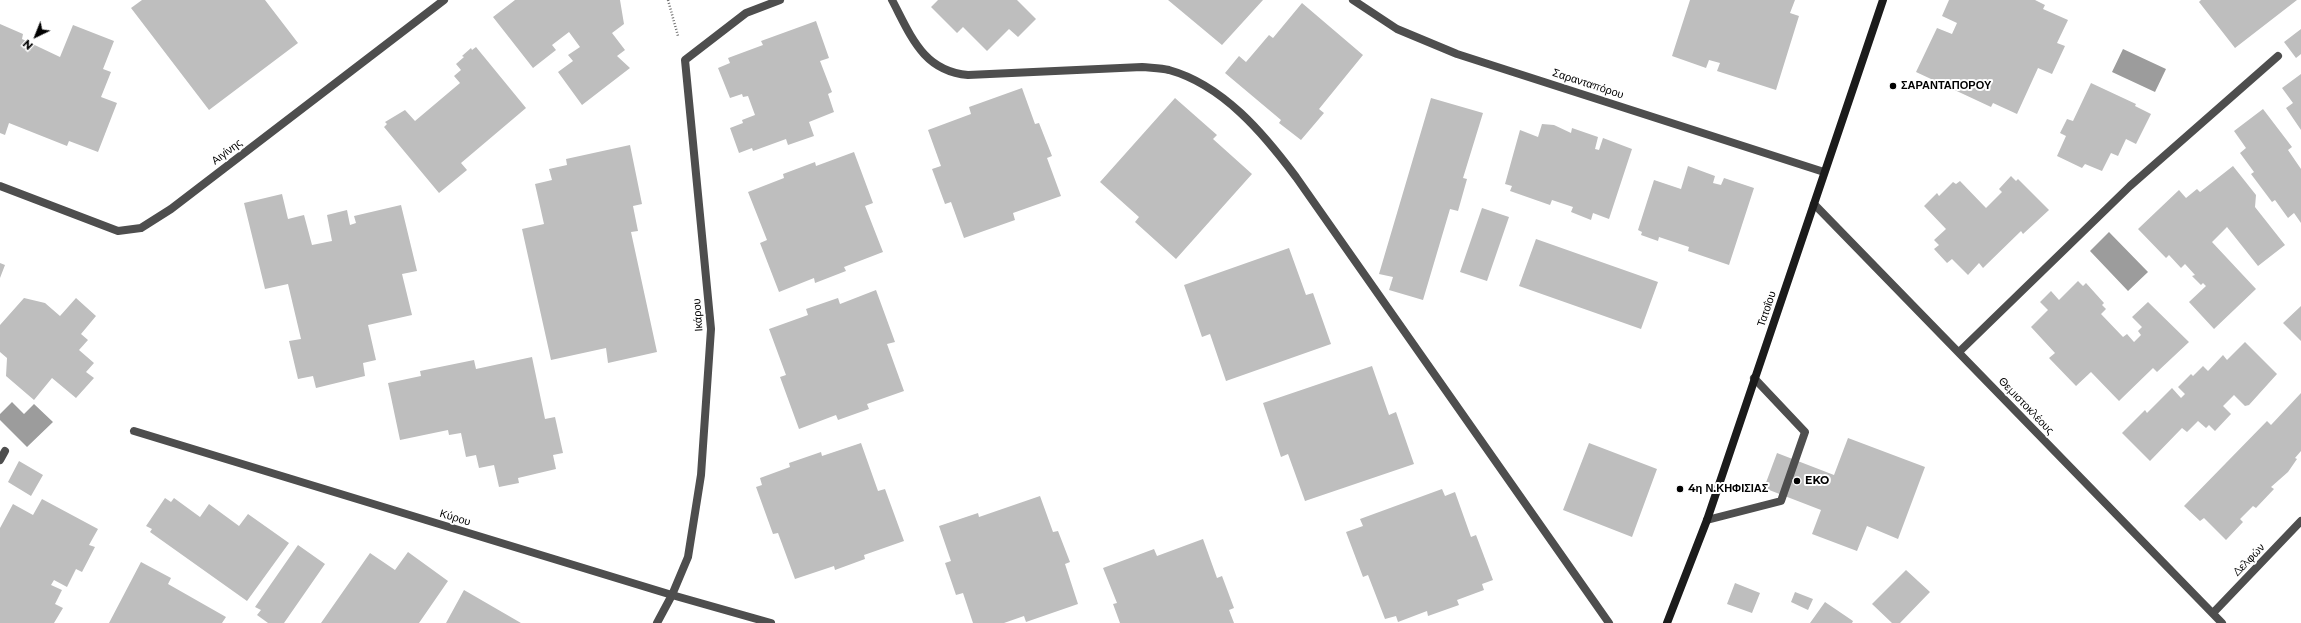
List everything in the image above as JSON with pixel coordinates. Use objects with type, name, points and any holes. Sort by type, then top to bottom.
[{"type":"main road","name":"Τατοΐου","points":[[1667,623],[1708,520],[1754,378],[1883,0]]},
{"type":"street","name":"Αιγίνης","points":[[0,186],[118,231],[141,228],[171,209],[444,0]]},
{"type":"street","points":[[685,60],[746,14],[780,0]]},
{"type":"street","points":[[892,0],[913,40],[921,51],[940,68],[953,74],[968,75],[1142,67],[1169,70],[1201,84],[1234,108],[1269,140],[1296,177],[1609,623]]},
{"type":"street","name":"Σαρανταπόρου","points":[[1353,0],[1397,29],[1458,54],[1824,172]]},
{"type":"street","points":[[1959,352],[2130,186],[2278,56]]},
{"type":"street","name":"Ικάρου","points":[[657,623],[672,595],[688,557],[701,475],[711,329],[685,60]]},
{"type":"street","name":"Θεμιστοκλέους","points":[[1814,204],[2222,623]]},
{"type":"street","points":[[1708,520],[1781,501],[1805,432],[1754,378]]},
{"type":"street","name":"Κύρου","points":[[134,431],[672,595],[771,623]]},
{"type":"street","points":[[0,460],[5,451]]},
{"type":"street","name":"Δελφών","points":[[2213,613],[2301,521]]},
{"type":"path","points":[[668,0],[685,60]]},
{"type":"shaded area","points":[[2123,49],[2166,69],[2155,92],[2112,72]]},
{"type":"shaded area","points":[[2109,232],[2148,272],[2128,291],[2090,251]]},
{"type":"shaded area","points":[[12,402],[24,414],[34,404],[53,422],[27,447],[0,420],[0,414]]},
{"type":"building","points":[[142,0],[265,0],[298,43],[209,110],[131,8]]},
{"type":"building","points":[[515,0],[620,0],[624,24],[612,33],[625,50],[617,56],[630,68],[582,105],[558,72],[573,61],[568,55],[580,47],[569,32],[552,45],[556,50],[533,68],[493,17]]},
{"type":"building","points":[[938,0],[1017,0],[1036,19],[1018,37],[1009,29],[987,51],[963,27],[957,33],[931,7]]},
{"type":"building","points":[[1168,0],[1263,0],[1222,45]]},
{"type":"building","points":[[1690,0],[1795,0],[1790,13],[1799,16],[1776,90],[1717,71],[1720,63],[1709,60],[1706,68],[1672,56]]},
{"type":"building","points":[[1949,0],[2035,0],[2045,5],[2043,9],[2068,20],[2057,43],[2065,46],[2052,74],[2038,68],[2017,114],[1993,103],[1991,107],[1916,72],[1937,28],[1952,34],[1957,23],[1942,16]]},
{"type":"building","points":[[2201,0],[2297,0],[2235,48],[2199,2]]},
{"type":"building","points":[[1302,3],[1363,55],[1319,109],[1324,113],[1301,140],[1279,123],[1281,120],[1225,73],[1239,56],[1246,62],[1269,35],[1273,38]]},
{"type":"building","points":[[816,21],[829,58],[820,61],[832,92],[828,94],[834,112],[809,122],[814,136],[788,145],[786,139],[753,151],[752,148],[739,153],[730,128],[743,123],[742,120],[755,115],[748,96],[743,97],[742,94],[730,98],[718,68],[730,63],[728,58],[763,45],[761,41]]},
{"type":"building","points":[[0,24],[23,34],[22,39],[60,57],[73,25],[114,41],[103,69],[111,72],[101,97],[117,103],[98,152],[69,141],[67,146],[9,123],[5,135],[0,133]]},
{"type":"building","points":[[2301,29],[2301,54],[2296,58],[2284,42]]},
{"type":"building","points":[[476,47],[526,108],[461,163],[467,170],[439,193],[384,127],[387,124],[385,122],[405,110],[415,121],[460,83],[454,76],[461,70],[456,64],[471,48],[472,50]]},
{"type":"building","points":[[2301,74],[2301,130],[2286,108],[2293,103],[2282,88]]},
{"type":"building","points":[[2091,83],[2136,104],[2135,106],[2151,114],[2136,144],[2126,139],[2118,156],[2111,153],[2102,171],[2085,164],[2082,168],[2057,156],[2066,136],[2060,133],[2067,119],[2073,121]]},
{"type":"building","points":[[1022,88],[1035,124],[1039,123],[1052,156],[1047,158],[1061,196],[1013,213],[1015,220],[964,238],[951,202],[945,204],[932,169],[941,166],[928,130],[971,114],[969,107]]},
{"type":"building","points":[[1175,98],[1217,135],[1213,139],[1252,174],[1176,259],[1135,222],[1139,217],[1100,182]]},
{"type":"building","points":[[1431,98],[1483,113],[1463,178],[1467,179],[1458,211],[1450,209],[1423,300],[1389,290],[1393,277],[1379,274]]},
{"type":"building","points":[[2263,109],[2292,147],[2288,150],[2301,169],[2301,223],[2294,213],[2288,218],[2275,200],[2272,202],[2251,174],[2254,172],[2240,153],[2246,148],[2234,131]]},
{"type":"building","points":[[1542,124],[1554,125],[1571,133],[1572,128],[1598,137],[1595,149],[1599,150],[1603,138],[1632,149],[1609,219],[1593,213],[1591,220],[1571,212],[1573,207],[1552,200],[1550,205],[1510,191],[1512,186],[1505,184],[1520,130],[1538,137]]},
{"type":"building","points":[[630,145],[642,204],[633,206],[638,231],[631,232],[657,352],[608,363],[606,348],[551,360],[522,229],[544,224],[535,184],[552,180],[549,169],[567,165],[566,159]]},
{"type":"building","points":[[854,152],[873,203],[865,206],[883,252],[844,267],[846,271],[815,283],[814,278],[779,292],[760,243],[767,240],[748,192],[784,178],[783,174],[815,162],[816,166]]},
{"type":"building","points":[[1688,166],[1715,176],[1713,183],[1721,185],[1724,178],[1754,188],[1729,265],[1688,251],[1689,247],[1659,237],[1658,241],[1641,235],[1642,232],[1638,230],[1654,180],[1681,189]]},
{"type":"building","points":[[2233,166],[2256,195],[2255,207],[2285,245],[2258,266],[2227,227],[2212,242],[2256,289],[2214,329],[2189,302],[2206,286],[2203,283],[2201,285],[2192,276],[2195,275],[2185,264],[2181,268],[2169,255],[2166,258],[2138,229],[2179,190],[2186,198],[2197,189],[2200,192]]},
{"type":"building","points":[[2011,176],[2016,181],[2018,179],[2049,210],[2023,234],[2021,231],[1983,268],[1979,263],[1968,275],[1952,259],[1947,263],[1934,249],[1939,245],[1934,240],[1946,229],[1924,206],[1937,193],[1939,196],[1953,182],[1956,184],[1960,181],[1986,208],[2002,192],[1999,189]]},
{"type":"building","points":[[282,194],[288,219],[304,215],[312,245],[332,241],[327,215],[347,210],[350,225],[356,223],[354,216],[401,205],[417,271],[402,274],[412,315],[368,325],[376,360],[363,363],[365,376],[316,388],[313,376],[298,379],[289,341],[301,339],[288,284],[265,289],[244,203]]},
{"type":"building","points":[[1482,208],[1509,217],[1487,281],[1460,272]]},
{"type":"building","points":[[1536,239],[1658,282],[1641,329],[1519,286]]},
{"type":"building","points":[[1289,248],[1306,295],[1313,293],[1331,344],[1226,381],[1210,334],[1202,337],[1184,285]]},
{"type":"building","points":[[0,263],[5,265],[0,278]]},
{"type":"building","points":[[2078,281],[2083,286],[2086,283],[2104,303],[2102,305],[2106,309],[2101,314],[2123,337],[2127,334],[2134,342],[2141,335],[2138,331],[2142,327],[2132,317],[2148,302],[2189,342],[2157,372],[2153,368],[2119,401],[2091,372],[2076,386],[2049,358],[2055,353],[2031,327],[2048,310],[2040,302],[2051,291],[2059,300]]},
{"type":"building","points":[[876,290],[895,342],[887,344],[904,391],[867,404],[869,409],[838,420],[836,415],[799,429],[780,377],[786,375],[769,329],[808,315],[806,309],[838,298],[840,304]]},
{"type":"building","points":[[24,298],[45,303],[60,316],[76,298],[96,316],[81,334],[88,340],[79,350],[94,363],[86,372],[94,378],[76,398],[52,378],[34,400],[6,376],[7,358],[0,352],[0,325]]},
{"type":"building","points":[[2301,306],[2301,341],[2283,323]]},
{"type":"building","points":[[2245,342],[2277,374],[2249,405],[2245,406],[2234,395],[2223,406],[2231,414],[2215,431],[2209,425],[2206,428],[2198,421],[2187,432],[2182,428],[2150,461],[2122,433],[2145,410],[2147,413],[2172,388],[2181,398],[2185,394],[2178,387],[2191,374],[2193,376],[2203,366],[2208,371],[2223,355],[2227,360]]},
{"type":"building","points":[[532,357],[545,419],[555,417],[563,453],[553,455],[556,469],[518,478],[519,483],[499,487],[494,465],[479,468],[476,455],[466,457],[461,433],[449,435],[448,430],[400,440],[388,383],[421,376],[420,371],[474,360],[476,369]]},
{"type":"building","points":[[1372,366],[1389,415],[1396,412],[1414,464],[1305,501],[1288,454],[1281,457],[1263,403]]},
{"type":"building","points":[[2301,393],[2301,451],[2295,458],[2297,459],[2288,472],[2271,487],[2274,489],[2256,508],[2253,506],[2240,519],[2243,522],[2226,540],[2204,518],[2200,521],[2184,506],[2267,421],[2271,425]]},
{"type":"building","points":[[1848,438],[1925,467],[1898,539],[1867,526],[1857,551],[1812,534],[1821,510],[1764,488],[1777,453],[1834,475]]},
{"type":"building","points":[[861,443],[878,491],[885,489],[904,541],[864,555],[865,559],[835,570],[834,566],[795,579],[778,533],[773,534],[756,487],[762,485],[760,478],[790,467],[789,463],[821,452],[822,456]]},
{"type":"building","points":[[1589,443],[1657,469],[1632,537],[1563,510]]},
{"type":"building","points":[[19,461],[43,475],[31,496],[8,482]]},
{"type":"building","points":[[1442,489],[1445,496],[1455,492],[1471,537],[1476,535],[1493,580],[1482,584],[1484,590],[1457,600],[1459,605],[1428,616],[1427,611],[1398,622],[1396,616],[1385,619],[1368,575],[1363,577],[1346,532],[1363,526],[1360,519]]},
{"type":"building","points":[[1040,496],[1053,532],[1058,531],[1070,562],[1065,564],[1078,604],[1026,622],[1024,616],[1004,623],[973,623],[963,593],[956,595],[945,563],[951,561],[939,526],[978,513],[979,517]]},
{"type":"building","points":[[165,498],[171,502],[174,498],[200,517],[209,504],[239,526],[248,514],[289,543],[247,601],[150,532],[152,529],[146,526]]},
{"type":"building","points":[[42,499],[98,529],[89,545],[95,547],[82,572],[76,569],[67,587],[54,580],[51,585],[62,590],[55,604],[63,608],[54,623],[0,623],[0,528],[13,504],[33,515]]},
{"type":"building","points":[[1203,539],[1217,578],[1222,576],[1234,608],[1229,610],[1234,623],[1120,623],[1113,604],[1117,603],[1103,568],[1154,549],[1157,556]]},
{"type":"building","points":[[298,545],[325,564],[284,623],[268,623],[257,615],[261,610],[255,607]]},
{"type":"building","points":[[408,552],[448,581],[419,623],[321,623],[370,553],[395,570]]},
{"type":"building","points":[[141,562],[171,578],[168,584],[226,617],[222,623],[109,623]]},
{"type":"building","points":[[1906,570],[1930,592],[1900,623],[1892,623],[1872,604]]},
{"type":"building","points":[[1735,583],[1760,593],[1752,613],[1727,604]]},
{"type":"building","points":[[464,590],[521,623],[446,623]]},
{"type":"building","points":[[1795,592],[1813,599],[1808,610],[1791,602]]},
{"type":"building","points":[[1825,602],[1853,621],[1852,623],[1810,623]]},
{"type":"place","name":"ΣΑΡΑΝΤΑΠΟΡΟΥ","points":[[1893,86]]},
{"type":"place","name":"EKO","points":[[1797,481]]},
{"type":"place","name":"4η Ν.ΚΗΦΙΣΙΑΣ","points":[[1680,489]]}]
